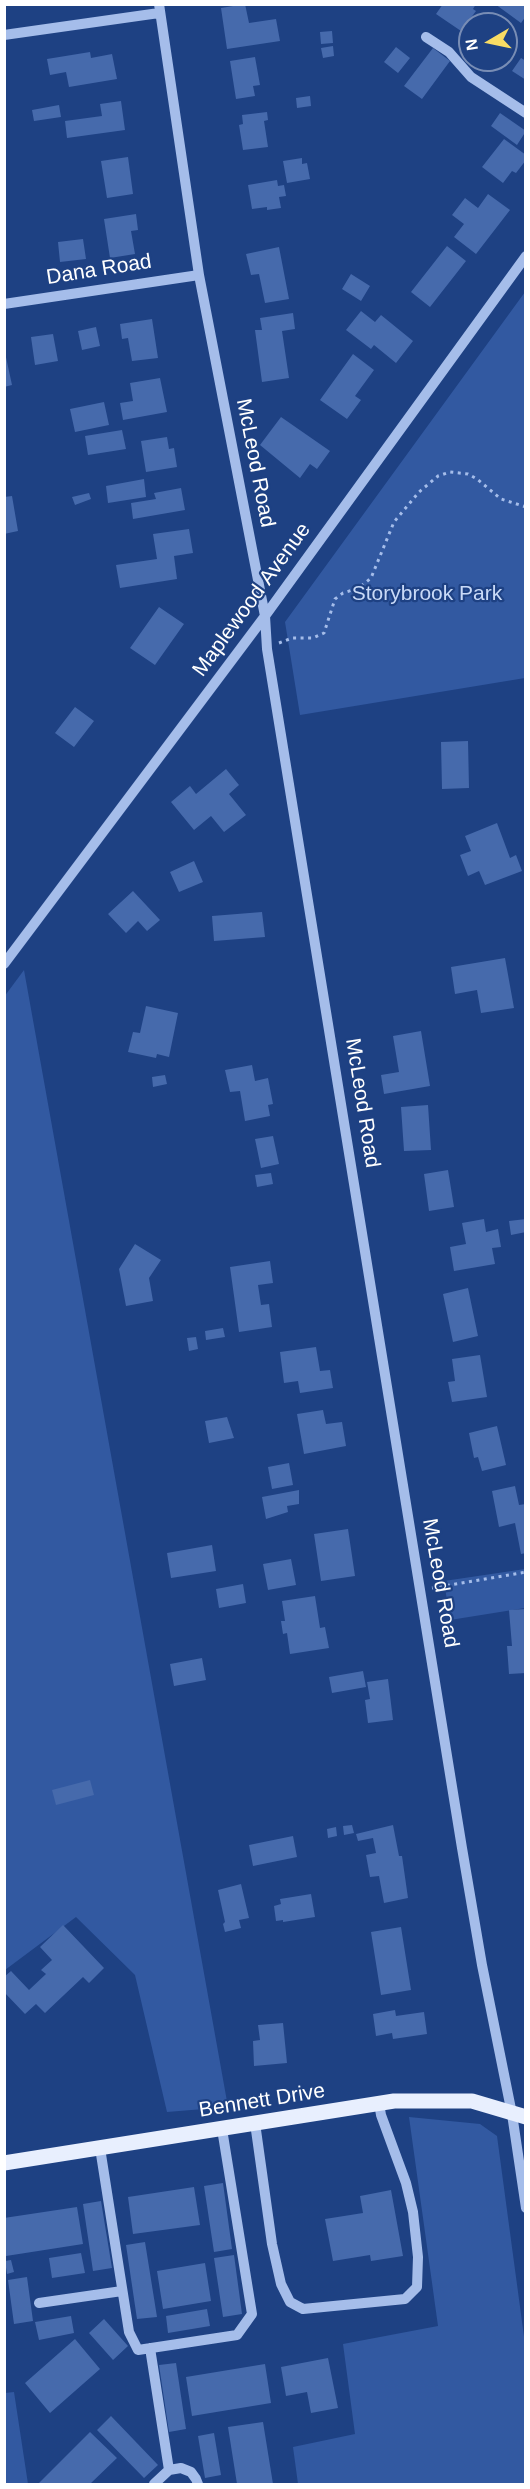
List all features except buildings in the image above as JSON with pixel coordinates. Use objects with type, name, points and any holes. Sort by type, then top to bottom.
[{"type":"main road","name":"Bennett Drive","points":[[4,2163],[394,2101],[472,2101],[519,2116]]},
{"type":"street","points":[[4,35],[159,9]]},
{"type":"street","name":"McLeod Road","points":[[159,9],[199,275],[265,616],[267,649],[482,1965],[519,2116],[525,2208]]},
{"type":"street","points":[[426,37],[449,52],[471,77],[525,113]]},
{"type":"street","name":"Maplewood Avenue","points":[[4,964],[265,616],[525,256]]},
{"type":"street","name":"Dana Road","points":[[4,304],[199,275]]},
{"type":"street","points":[[255,2123],[272,2244],[281,2284],[290,2302],[303,2309],[405,2299],[417,2287],[418,2257],[414,2224],[406,2183],[381,2115],[379,2103]]},
{"type":"street","points":[[100,2148],[129,2332],[138,2350],[237,2335],[252,2314],[222,2129]]},
{"type":"street","points":[[39,2303],[122,2291]]},
{"type":"street","points":[[150,2348],[169,2470]]},
{"type":"street","points":[[154,2484],[169,2470],[182,2468],[190,2472],[198,2484]]},
{"type":"path","points":[[267,649],[292,638],[313,638],[324,633],[335,599],[343,593],[359,588],[370,578],[394,522],[425,486],[438,476],[450,472],[468,474],[501,499],[525,507]]},
{"type":"path","points":[[419,1584],[434,1589],[525,1572]]},
{"type":"green space","name":"Storybrook Park","points":[[525,292],[525,678],[300,715],[285,622]]},
{"type":"green space","points":[[24,970],[228,2107],[167,2112],[135,1975],[76,1917],[5,1970],[4,997]]},
{"type":"green space","points":[[525,1569],[525,1608],[450,1620],[444,1581]]},
{"type":"green space","points":[[409,2117],[480,2124],[497,2136],[525,2344],[525,2484],[298,2484],[293,2447],[355,2434],[343,2344],[438,2326]]},
{"type":"green space","points":[[14,2392],[28,2484],[5,2484],[5,2393]]}]
